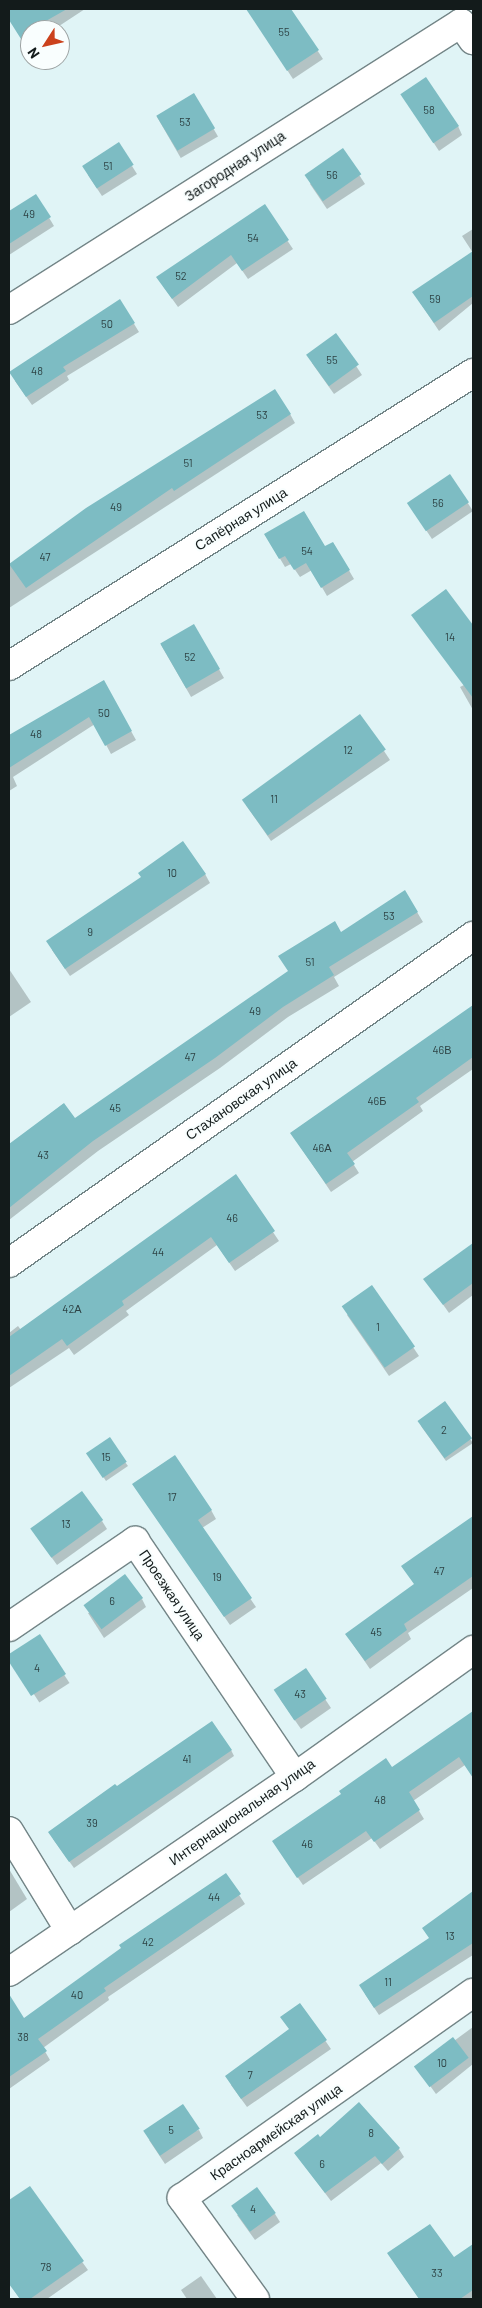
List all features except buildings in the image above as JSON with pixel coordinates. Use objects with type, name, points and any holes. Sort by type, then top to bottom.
[{"type":"street","name":"Загородная улица","points":[[9,310],[467,31]]},
{"type":"street","name":"Сапёрная улица","points":[[9,666],[473,373]]},
{"type":"street","name":"Стахановская улица","points":[[9,1262],[473,936]]},
{"type":"street","name":"Проезжая улица","points":[[9,1627],[135,1541],[295,1777]]},
{"type":"street","name":"Интернациональная улица","points":[[9,1972],[295,1777],[473,1650]]},
{"type":"street","points":[[9,1831],[70,1931]]},
{"type":"street","name":"Красноармейская улица","points":[[255,2299],[182,2198],[473,1993]]}]
